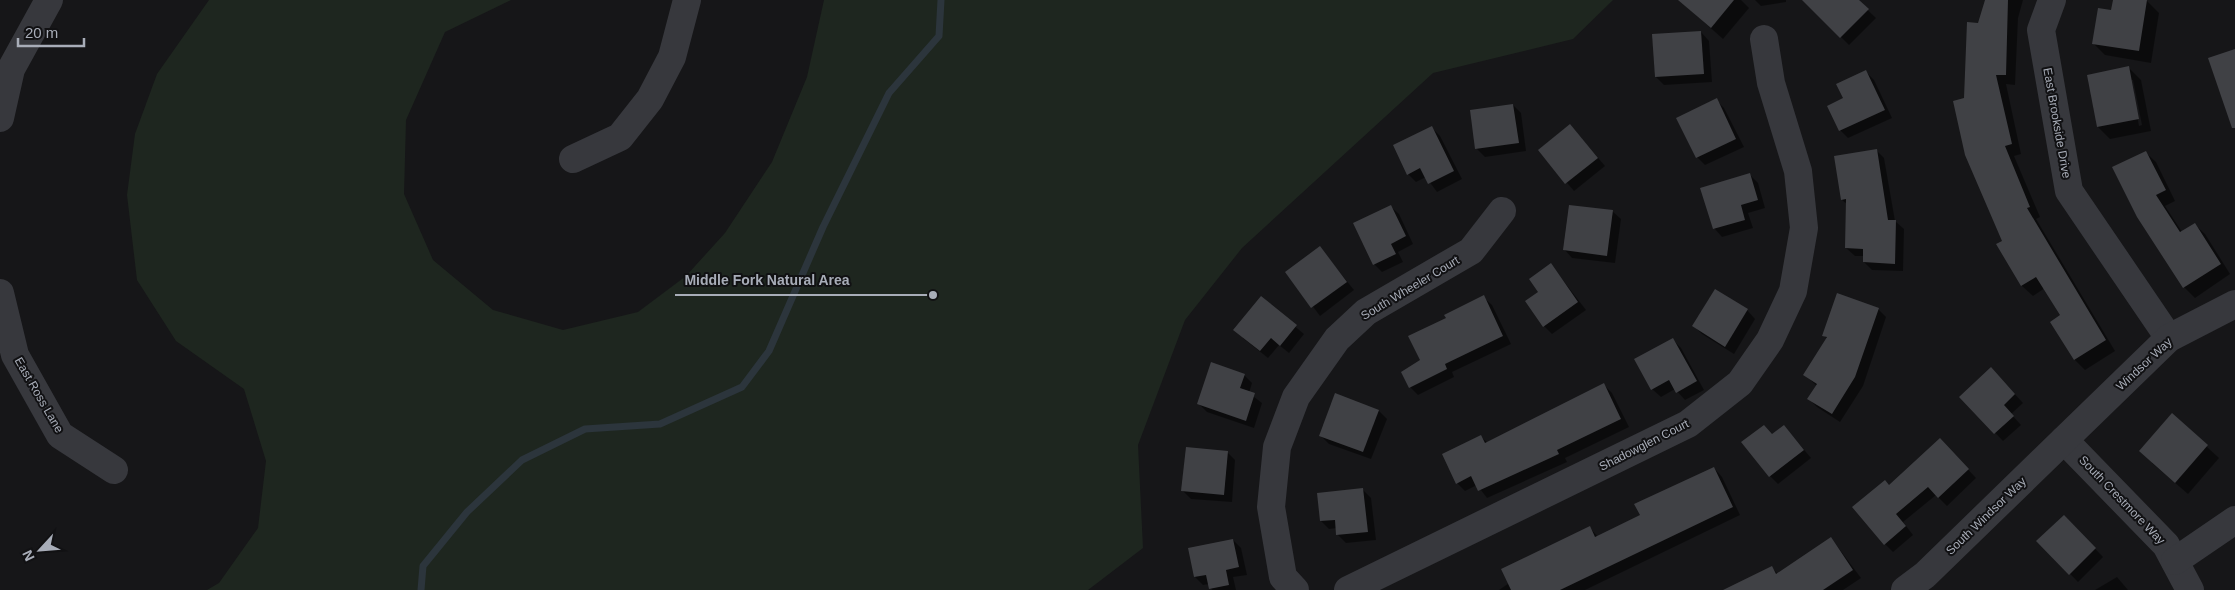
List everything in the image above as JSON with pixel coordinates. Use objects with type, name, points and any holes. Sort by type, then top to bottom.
[{"type":"street","points":[[0,118],[11,69],[49,0]]},
{"type":"street","points":[[573,159],[620,138],[650,99],[672,57],[687,0]]},
{"type":"street","name":"East Brookside Drive","points":[[2052,0],[2041,30],[2069,191],[2169,338]]},
{"type":"street","name":"Shadowglen Court","points":[[1348,590],[1688,424],[1740,383],[1770,340],[1793,291],[1804,228],[1798,171],[1771,83],[1764,38]]},
{"type":"street","name":"South Wheeler Court","points":[[1295,590],[1283,577],[1271,507],[1277,447],[1296,397],[1337,339],[1366,312],[1471,252],[1502,211]]},
{"type":"street","name":"East Ross Lane","points":[[0,293],[15,355],[60,435],[114,470]]},
{"type":"street","name":"Windsor Way","points":[[2064,440],[2169,338],[2235,304]]},
{"type":"street","name":"South Crestmore Way","points":[[2064,440],[2166,545],[2190,590]]},
{"type":"street","name":"South Windsor Way","points":[[1905,590],[1925,575],[2064,440]]},
{"type":"street","points":[[2174,561],[2235,520]]},
{"type":"shaded area","points":[[209,0],[511,0],[445,32],[406,120],[404,194],[433,260],[493,310],[563,330],[638,312],[686,276],[725,233],[772,162],[807,77],[824,0],[1613,0],[1573,39],[1433,73],[1242,248],[1185,320],[1138,445],[1143,548],[1088,590],[207,590],[219,583],[258,528],[266,461],[244,389],[176,341],[137,280],[127,195],[135,134],[157,74]]},
{"type":"building","points":[[1678,0],[1734,0],[1711,28]]},
{"type":"building","points":[[1802,0],[1859,0],[1869,9],[1840,38]]},
{"type":"building","points":[[1985,0],[2008,0],[2006,75],[1996,75],[2012,144],[2005,146],[2030,207],[2027,208],[2106,340],[2074,360],[2050,322],[2060,315],[2036,277],[2021,286],[1996,244],[2002,241],[1965,155],[1953,101],[1964,98],[1967,22],[1978,23]]},
{"type":"building","points":[[2113,0],[2147,0],[2139,51],[2092,44],[2098,8],[2111,10]]},
{"type":"building","points":[[1701,31],[1704,74],[1655,77],[1652,34]]},
{"type":"building","points":[[2235,49],[2235,128],[2232,128],[2208,58]]},
{"type":"building","points":[[2129,66],[2139,119],[2097,127],[2087,75]]},
{"type":"building","points":[[1866,70],[1885,110],[1839,131],[1827,106],[1843,98],[1836,84]]},
{"type":"building","points":[[1717,98],[1736,139],[1696,158],[1676,118]]},
{"type":"building","points":[[1513,104],[1519,143],[1475,149],[1470,110]]},
{"type":"building","points":[[1570,124],[1598,158],[1565,184],[1538,150]]},
{"type":"building","points":[[1432,126],[1454,171],[1428,184],[1420,168],[1407,175],[1393,145]]},
{"type":"building","points":[[1877,149],[1888,220],[1896,220],[1895,264],[1863,262],[1863,249],[1845,248],[1846,199],[1841,200],[1834,156]]},
{"type":"building","points":[[2146,151],[2166,190],[2156,195],[2180,232],[2195,223],[2221,264],[2183,288],[2137,217],[2112,167]]},
{"type":"building","points":[[1750,173],[1758,200],[1741,205],[1745,220],[1713,229],[1700,188]]},
{"type":"building","points":[[1391,205],[1406,236],[1391,244],[1396,254],[1373,265],[1353,223]]},
{"type":"building","points":[[1569,205],[1613,210],[1607,256],[1563,250]]},
{"type":"building","points":[[1320,246],[1347,282],[1311,308],[1285,272]]},
{"type":"building","points":[[1551,263],[1578,302],[1543,327],[1525,301],[1538,292],[1529,279]]},
{"type":"building","points":[[1715,289],[1748,309],[1725,347],[1692,326]]},
{"type":"building","points":[[1837,293],[1879,308],[1855,377],[1832,414],[1807,399],[1817,384],[1803,375],[1827,337],[1822,336]]},
{"type":"building","points":[[1484,295],[1503,336],[1445,364],[1447,369],[1409,388],[1401,372],[1420,360],[1408,336],[1446,318],[1444,315]]},
{"type":"building","points":[[1261,296],[1297,325],[1280,346],[1271,338],[1260,351],[1233,330]]},
{"type":"building","points":[[1673,338],[1697,381],[1676,393],[1669,380],[1651,390],[1634,359]]},
{"type":"building","points":[[1211,362],[1245,374],[1240,388],[1255,393],[1246,421],[1197,404]]},
{"type":"building","points":[[1991,367],[2015,394],[2004,405],[2014,416],[1994,434],[1959,397]]},
{"type":"building","points":[[1604,383],[1621,419],[1557,450],[1559,454],[1478,491],[1471,476],[1456,484],[1442,454],[1481,435],[1485,443]]},
{"type":"building","points":[[1335,393],[1379,410],[1363,452],[1319,436]]},
{"type":"building","points":[[2172,413],[2208,445],[2175,483],[2139,451]]},
{"type":"building","points":[[1764,425],[1772,434],[1784,425],[1804,450],[1769,477],[1741,442]]},
{"type":"building","points":[[1940,438],[1969,469],[1938,498],[1928,487],[1896,514],[1906,526],[1884,545],[1852,507],[1885,480],[1889,485]]},
{"type":"building","points":[[1186,447],[1228,451],[1224,495],[1181,491]]},
{"type":"building","points":[[1714,467],[1733,507],[1560,590],[1511,590],[1501,569],[1590,526],[1595,537],[1640,515],[1634,504]]},
{"type":"building","points":[[1363,488],[1368,532],[1336,535],[1335,520],[1320,521],[1317,493]]},
{"type":"building","points":[[2064,515],[2096,548],[2069,575],[2036,541]]},
{"type":"building","points":[[1831,537],[1853,570],[1823,590],[1723,590],[1772,566],[1776,574]]},
{"type":"building","points":[[1233,539],[1239,567],[1226,570],[1229,585],[1209,589],[1206,575],[1194,577],[1188,548]]},
{"type":"waterway","points":[[421,590],[423,566],[467,512],[522,460],[585,429],[660,424],[742,387],[769,351],[823,227],[889,93],[939,36],[941,0]]},
{"type":"place","name":"Middle Fork Natural Area","points":[[933,295]]}]
